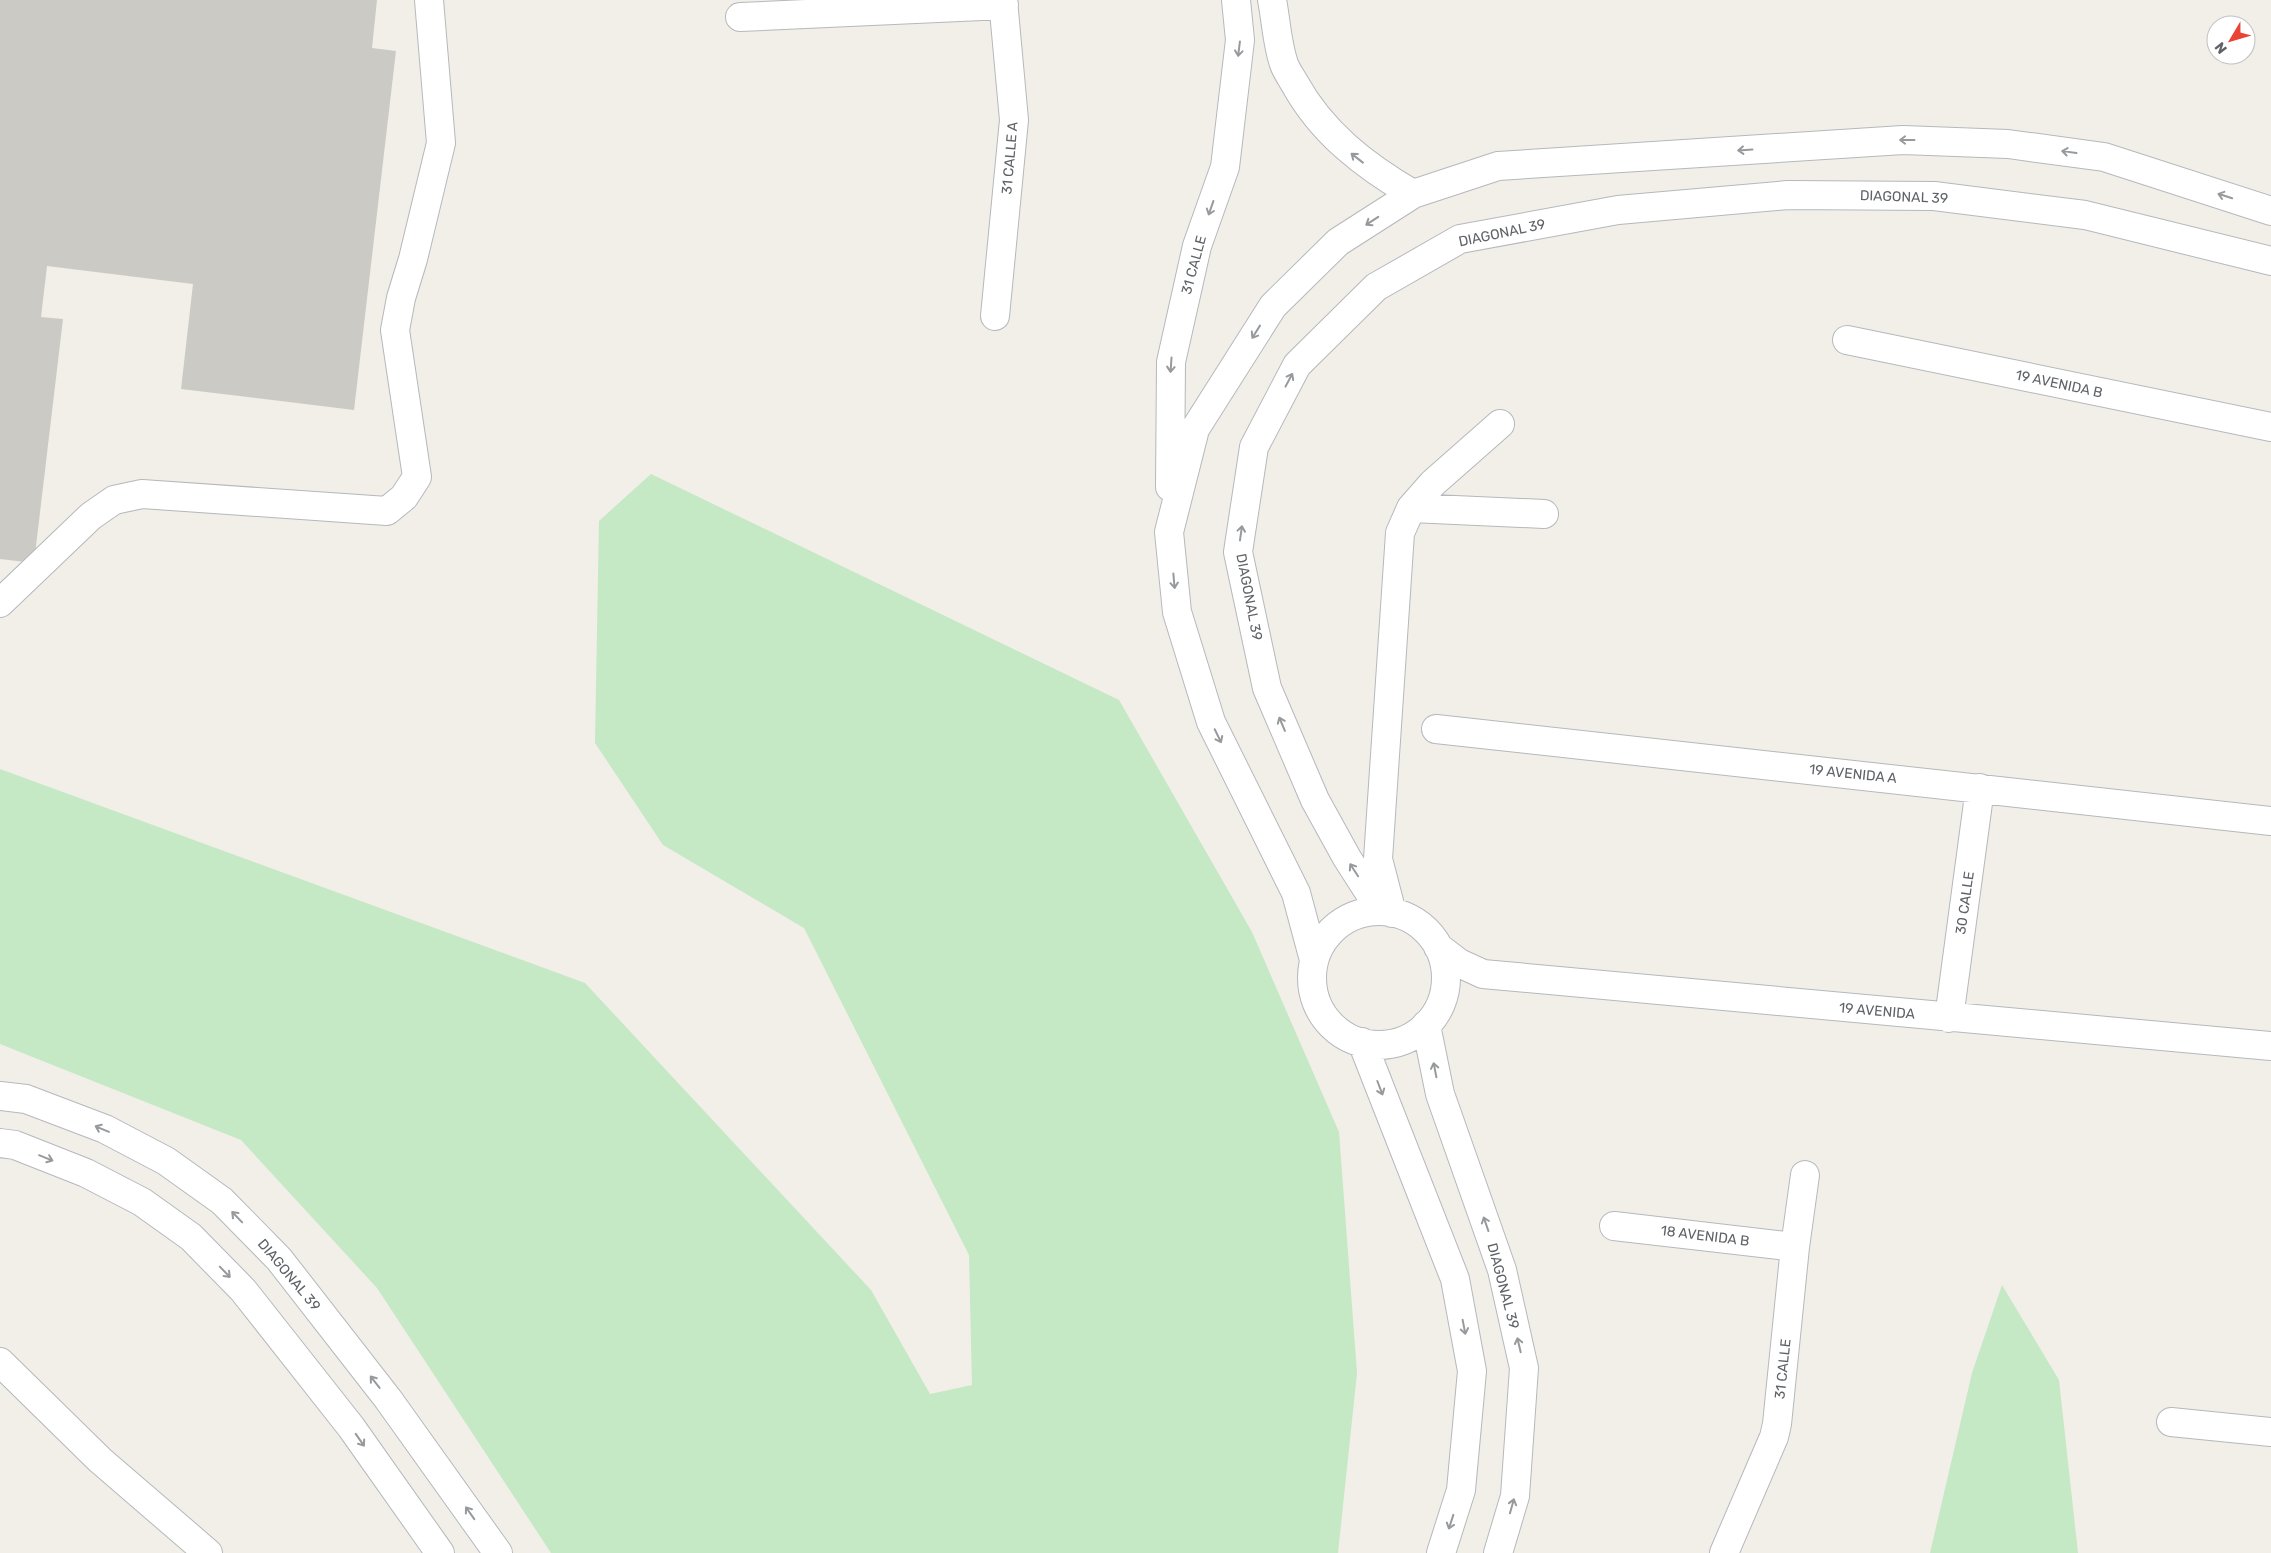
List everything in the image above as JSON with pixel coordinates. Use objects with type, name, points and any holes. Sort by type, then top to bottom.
[{"type":"street","points":[[0,603],[91,516],[114,500],[142,494],[387,511],[404,497],[417,477],[395,330],[401,298],[413,259],[441,143],[429,0]]},
{"type":"street","name":"31 CALLE","points":[[1169,532],[1171,362],[1197,246],[1225,167],[1240,40],[1236,0]]},
{"type":"street","points":[[1272,0],[1284,64],[1301,95],[1322,124],[1349,151],[1380,175],[1413,194]]},
{"type":"street","points":[[740,17],[1004,3]]},
{"type":"street","name":"31 CALLE A","points":[[996,316],[1014,120],[1004,3]]},
{"type":"street","points":[[1314,960],[1326,935],[1343,920],[1359,914],[1386,912],[1414,921],[1426,931],[1438,946],[1444,964],[1444,994],[1434,1016],[1426,1026],[1400,1041],[1382,1045],[1362,1042],[1347,1036],[1331,1024],[1319,1006],[1312,984],[1314,960],[1296,893],[1211,722],[1177,612],[1169,532],[1195,429],[1273,306],[1338,242],[1413,194],[1498,166],[1903,140],[2008,144],[2104,157],[2271,211]]},
{"type":"street","name":"DIAGONAL 39","points":[[1386,912],[1347,858],[1315,800],[1266,688],[1238,552],[1254,446],[1297,365],[1376,287],[1460,239],[1618,210],[1788,195],[1934,196],[2085,215],[2271,261]]},
{"type":"street","name":"19 AVENIDA B","points":[[1847,340],[2271,427]]},
{"type":"street","points":[[1386,912],[1378,859],[1400,533],[1411,508],[1433,483],[1500,424]]},
{"type":"street","points":[[1411,508],[1544,514]]},
{"type":"street","name":"19 AVENIDA A","points":[[1436,729],[2271,821]]},
{"type":"street","name":"30 CALLE","points":[[1949,1018],[1980,788]]},
{"type":"street","name":"19 AVENIDA","points":[[1438,946],[1459,963],[1483,974],[2271,1046]]},
{"type":"street","name":"19 AVENIDA","points":[[1444,994],[1462,981],[1483,974]]},
{"type":"street","name":"DIAGONAL 39","points":[[1426,1026],[1440,1094],[1502,1270],[1524,1368],[1514,1496],[1498,1553]]},
{"type":"street","points":[[1362,1042],[1455,1279],[1472,1372],[1461,1490],[1441,1553]]},
{"type":"street","name":"DIAGONAL 39","points":[[0,1096],[26,1099],[105,1129],[166,1161],[222,1201],[278,1259],[388,1399],[498,1553]]},
{"type":"street","points":[[0,1143],[15,1145],[86,1173],[142,1202],[191,1237],[243,1290],[333,1404],[440,1553]]},
{"type":"street","name":"31 CALLE","points":[[1724,1553],[1774,1438],[1777,1424],[1795,1247],[1805,1174]]},
{"type":"street","name":"18 AVENIDA B","points":[[1614,1226],[1795,1247]]},
{"type":"street","points":[[0,1362],[100,1460],[208,1553]]},
{"type":"street","points":[[2171,1422],[2271,1432]]},
{"type":"green space","points":[[651,474],[1119,700],[1252,932],[1339,1132],[1357,1373],[1338,1553],[551,1553],[377,1288],[241,1140],[0,1044],[0,769],[585,983],[871,1290],[930,1394],[972,1385],[969,1255],[804,928],[663,845],[595,743],[599,521]]},
{"type":"green space","points":[[2002,1285],[2059,1380],[2078,1553],[1930,1553],[1972,1373]]},
{"type":"building","points":[[0,0],[377,0],[372,48],[396,51],[354,410],[181,389],[193,284],[47,266],[41,317],[63,319],[34,563],[0,559]]}]
